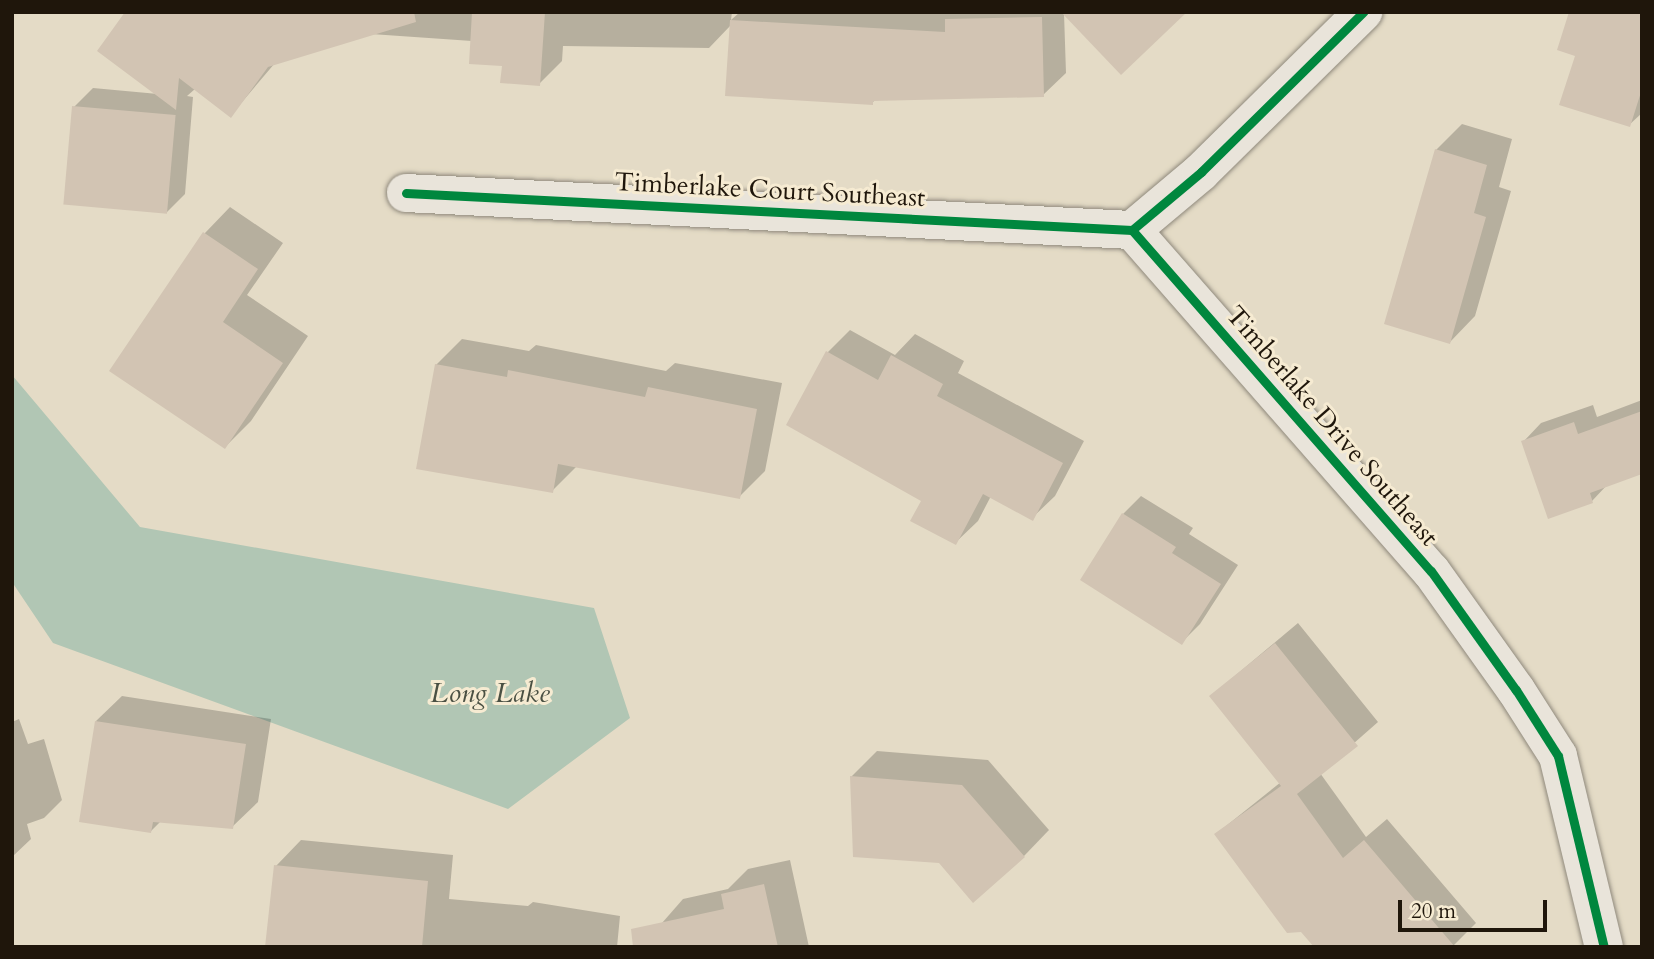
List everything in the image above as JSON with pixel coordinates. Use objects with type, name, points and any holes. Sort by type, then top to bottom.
[{"type":"street","points":[[1132,230],[1201,172],[1363,12]]},
{"type":"street","name":"Timberlake Court Southeast","points":[[406,192],[1132,230]]},
{"type":"street","name":"Timberlake Drive Southeast","points":[[1132,230],[1431,571],[1516,690],[1559,756],[1605,947]]},
{"type":"water","name":"Long Lake","points":[[12,375],[140,527],[594,608],[630,718],[508,809],[53,643],[12,582]]},
{"type":"building","points":[[125,12],[414,12],[416,22],[268,67],[231,118],[179,78],[176,110],[97,51]]},
{"type":"building","points":[[472,12],[545,12],[540,86],[500,83],[502,66],[469,64]]},
{"type":"building","points":[[1061,12],[1187,12],[1121,75]]},
{"type":"building","points":[[1569,12],[1642,12],[1642,89],[1630,127],[1559,105],[1575,56],[1557,50]]},
{"type":"building","points":[[1042,17],[1044,97],[873,101],[873,105],[725,96],[730,20],[945,32],[945,19]]},
{"type":"building","points":[[72,106],[176,115],[167,214],[63,205]]},
{"type":"building","points":[[1435,149],[1487,165],[1474,213],[1486,217],[1450,344],[1384,324]]},
{"type":"building","points":[[203,232],[258,269],[223,322],[283,363],[225,449],[109,371]]},
{"type":"building","points":[[826,351],[878,380],[891,355],[943,384],[937,396],[1063,463],[1033,521],[983,494],[956,545],[910,521],[921,501],[786,425]]},
{"type":"building","points":[[435,364],[507,377],[508,370],[645,397],[648,387],[757,409],[740,499],[558,464],[553,493],[416,469]]},
{"type":"building","points":[[1642,411],[1642,474],[1590,493],[1593,503],[1548,519],[1521,441],[1574,422],[1578,434]]},
{"type":"building","points":[[1122,513],[1176,547],[1172,553],[1221,584],[1182,645],[1080,580]]},
{"type":"building","points":[[1275,643],[1358,746],[1297,794],[1343,858],[1364,840],[1455,947],[1314,947],[1301,932],[1287,933],[1214,834],[1281,786],[1209,696]]},
{"type":"building","points":[[95,721],[246,744],[233,829],[153,822],[151,833],[79,822]]},
{"type":"building","points":[[850,776],[962,785],[1025,857],[973,903],[939,863],[853,857]]},
{"type":"building","points":[[274,865],[428,881],[422,947],[265,947]]},
{"type":"building","points":[[764,884],[778,947],[633,947],[631,929],[724,909],[721,894]]},
{"type":"cycle path","points":[[1132,230],[1201,172],[1363,12]]},
{"type":"cycle path","points":[[406,193],[1132,230]]},
{"type":"cycle path","points":[[1132,230],[1431,571],[1516,690],[1558,756],[1604,947]]}]
